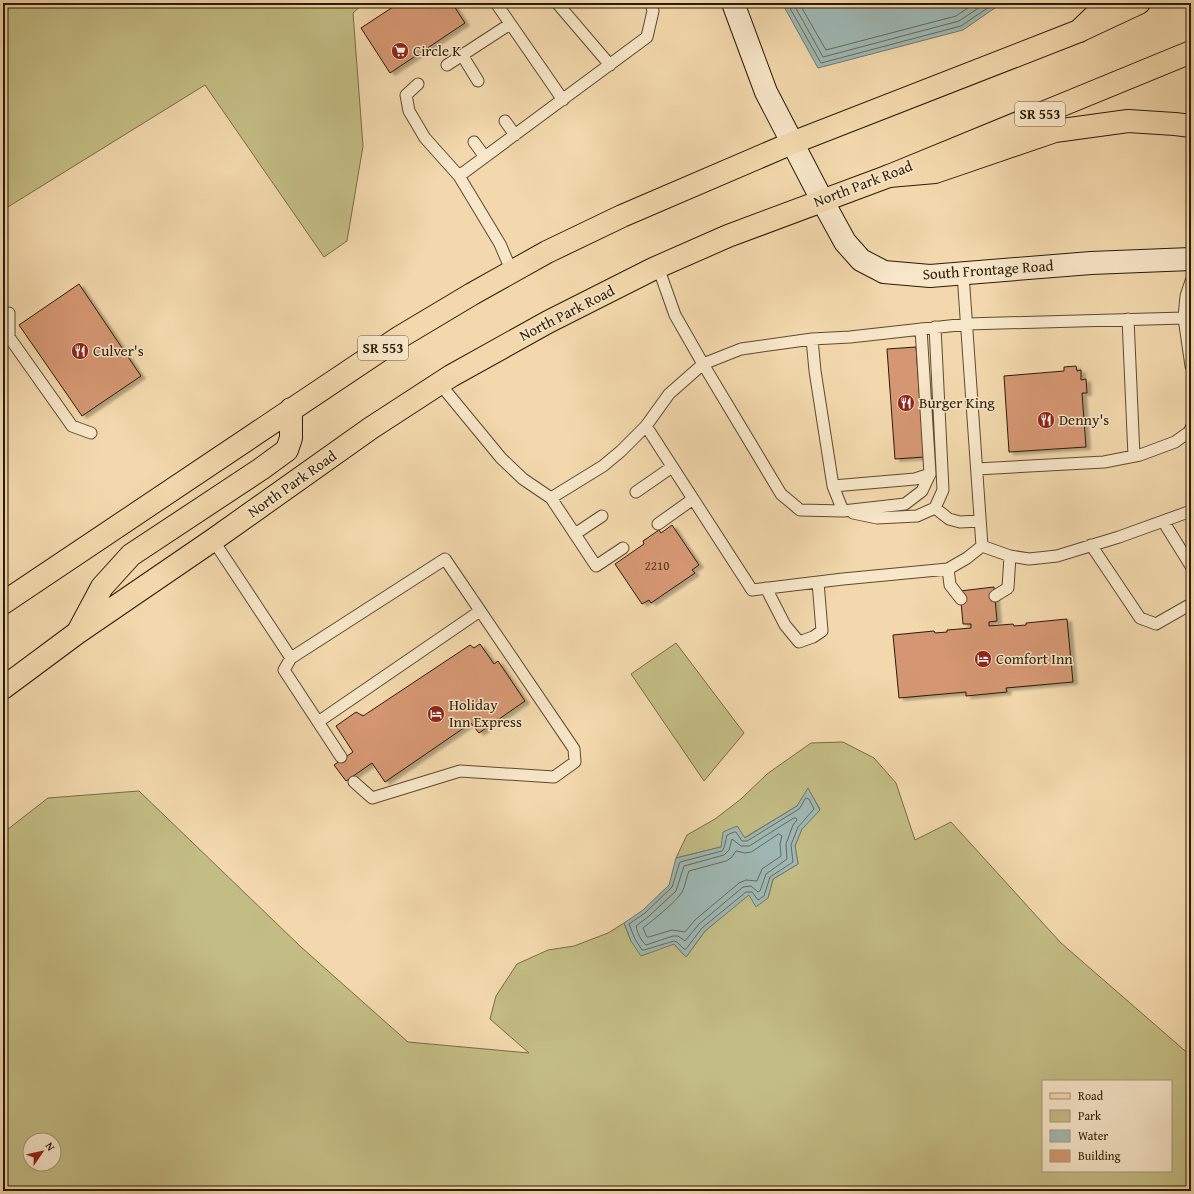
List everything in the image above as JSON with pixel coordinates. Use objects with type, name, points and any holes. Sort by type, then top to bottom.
[{"type":"main road","points":[[1078,31],[1108,3]]},
{"type":"main road","name":"SR 553","points":[[3,603],[400,337],[546,252],[622,216],[792,143],[1078,31],[1140,3]]},
{"type":"main road","name":"North Park Road","points":[[3,688],[77,633],[213,540],[371,428],[440,384],[548,322],[658,267],[728,236],[889,176],[1191,52]]},
{"type":"main road","points":[[889,176],[935,172],[1055,131],[1128,121],[1191,126]]},
{"type":"main road","points":[[77,633],[102,586],[131,556],[287,450],[291,438],[291,409]]},
{"type":"street","name":"South Frontage Road","points":[[733,3],[766,92],[845,242],[861,260],[884,272],[930,276],[1090,263],[1191,259]]},
{"type":"lane","points":[[496,3],[563,100]]},
{"type":"lane","points":[[557,3],[610,65]]},
{"type":"lane","points":[[459,176],[647,37],[653,11],[650,3]]},
{"type":"lane","points":[[447,64],[510,24]]},
{"type":"lane","points":[[462,55],[478,81]]},
{"type":"lane","points":[[418,84],[406,95],[409,111],[425,138],[459,176],[500,244],[512,272]]},
{"type":"lane","points":[[505,120],[515,135]]},
{"type":"lane","points":[[474,142],[485,157]]},
{"type":"lane","points":[[658,267],[675,315],[703,364],[781,494],[800,510],[843,511],[905,504],[922,492],[930,474],[921,329]]},
{"type":"lane","points":[[963,274],[982,546]]},
{"type":"lane","points":[[1191,281],[1186,296],[1184,318],[1191,366]]},
{"type":"lane","points":[[9,313],[9,337],[72,426],[91,433]]},
{"type":"lane","points":[[551,498],[603,466],[622,451],[646,426],[669,394],[703,364],[741,349],[812,339],[850,337],[967,324],[1184,318]]},
{"type":"lane","points":[[1128,319],[1134,456]]},
{"type":"lane","points":[[843,511],[877,518],[917,516],[935,508],[943,490],[935,327]]},
{"type":"lane","points":[[812,339],[833,486],[843,511]]},
{"type":"lane","points":[[440,384],[501,458],[523,479],[551,498],[596,566],[622,548]]},
{"type":"lane","points":[[646,426],[752,590],[843,579],[948,569],[967,558],[982,546]]},
{"type":"lane","points":[[977,469],[1104,462],[1134,456],[1175,442],[1189,432],[1191,428]]},
{"type":"lane","points":[[636,492],[672,467]]},
{"type":"lane","points":[[833,486],[916,479],[930,474]]},
{"type":"lane","points":[[658,524],[693,499]]},
{"type":"lane","points":[[935,508],[948,519],[960,522],[980,521]]},
{"type":"lane","points":[[982,546],[1010,556],[1029,558],[1057,556],[1119,537],[1191,511]]},
{"type":"lane","points":[[575,534],[602,516]]},
{"type":"lane","points":[[1163,521],[1191,566]]},
{"type":"lane","points":[[213,540],[290,658]]},
{"type":"lane","points":[[1091,546],[1140,618],[1156,624],[1191,604]]},
{"type":"lane","points":[[995,596],[1008,588],[1010,556]]},
{"type":"lane","points":[[341,758],[284,670],[290,658],[445,559],[574,749],[575,762],[554,776],[460,771],[372,798],[354,782]]},
{"type":"lane","points":[[948,569],[950,585],[961,599]]},
{"type":"lane","points":[[766,588],[785,625],[799,642],[813,637],[822,631],[818,582]]},
{"type":"lane","points":[[318,722],[480,611]]},
{"type":"green space","points":[[3,3],[364,3],[353,13],[363,146],[347,241],[324,257],[205,85],[3,210]]},
{"type":"green space","points":[[676,643],[744,733],[704,781],[631,674]]},
{"type":"green space","points":[[843,742],[874,758],[896,783],[915,840],[951,822],[1061,943],[1191,1056],[1191,1191],[3,1191],[3,833],[48,798],[139,791],[301,947],[408,1042],[529,1053],[490,1019],[496,996],[517,964],[548,950],[574,946],[608,933],[624,923],[631,941],[674,944],[686,957],[705,931],[749,894],[768,898],[773,879],[798,864],[795,846],[802,828],[820,809],[808,789],[797,806],[744,838],[737,826],[721,847],[676,858],[687,835],[715,819],[741,799],[767,774],[811,743]]},
{"type":"water","points":[[782,3],[1002,3],[963,30],[818,68]]},
{"type":"water","points":[[808,788],[820,810],[802,829],[795,846],[798,864],[773,879],[768,898],[756,907],[749,895],[705,931],[686,957],[674,944],[641,956],[631,941],[624,923],[643,910],[669,885],[676,858],[721,847],[723,832],[737,826],[745,838],[797,806]]},
{"type":"building","name":"Circle K","points":[[399,3],[452,3],[465,23],[390,73],[361,28]]},
{"type":"building","name":"Culver's","points":[[79,284],[141,376],[82,416],[19,325]]},
{"type":"building","name":"Burger King","points":[[916,347],[924,457],[895,459],[887,349]]},
{"type":"building","name":"Denny's","points":[[1076,366],[1077,371],[1081,370],[1081,380],[1086,379],[1087,393],[1082,393],[1086,447],[1009,452],[1004,376],[1064,371],[1064,367]]},
{"type":"building","points":[[672,525],[699,565],[692,570],[695,573],[651,603],[649,600],[642,604],[615,564],[644,544],[643,541],[659,530],[661,533]]},
{"type":"building","name":"Comfort Inn","points":[[994,587],[997,621],[989,622],[989,626],[1013,624],[1014,626],[1026,625],[1026,623],[1067,619],[1073,682],[1006,688],[1007,692],[966,696],[966,692],[899,698],[893,635],[934,631],[935,633],[947,632],[947,630],[971,628],[971,624],[963,624],[960,591]]},
{"type":"building","name":"Holiday Inn Express","points":[[480,644],[494,664],[498,661],[525,701],[479,733],[471,723],[385,782],[372,763],[346,781],[334,765],[353,752],[336,726],[356,712],[363,716],[470,645],[474,648]]},
{"type":"place","name":"Circle K","points":[[400,51]]},
{"type":"place","name":"Culver's","points":[[80,351]]},
{"type":"place","name":"Burger King","points":[[906,403]]},
{"type":"place","name":"Denny's","points":[[1046,420]]},
{"type":"place","name":"Comfort Inn","points":[[983,659]]},
{"type":"place","name":"Holiday Inn Express","points":[[436,714]]}]
